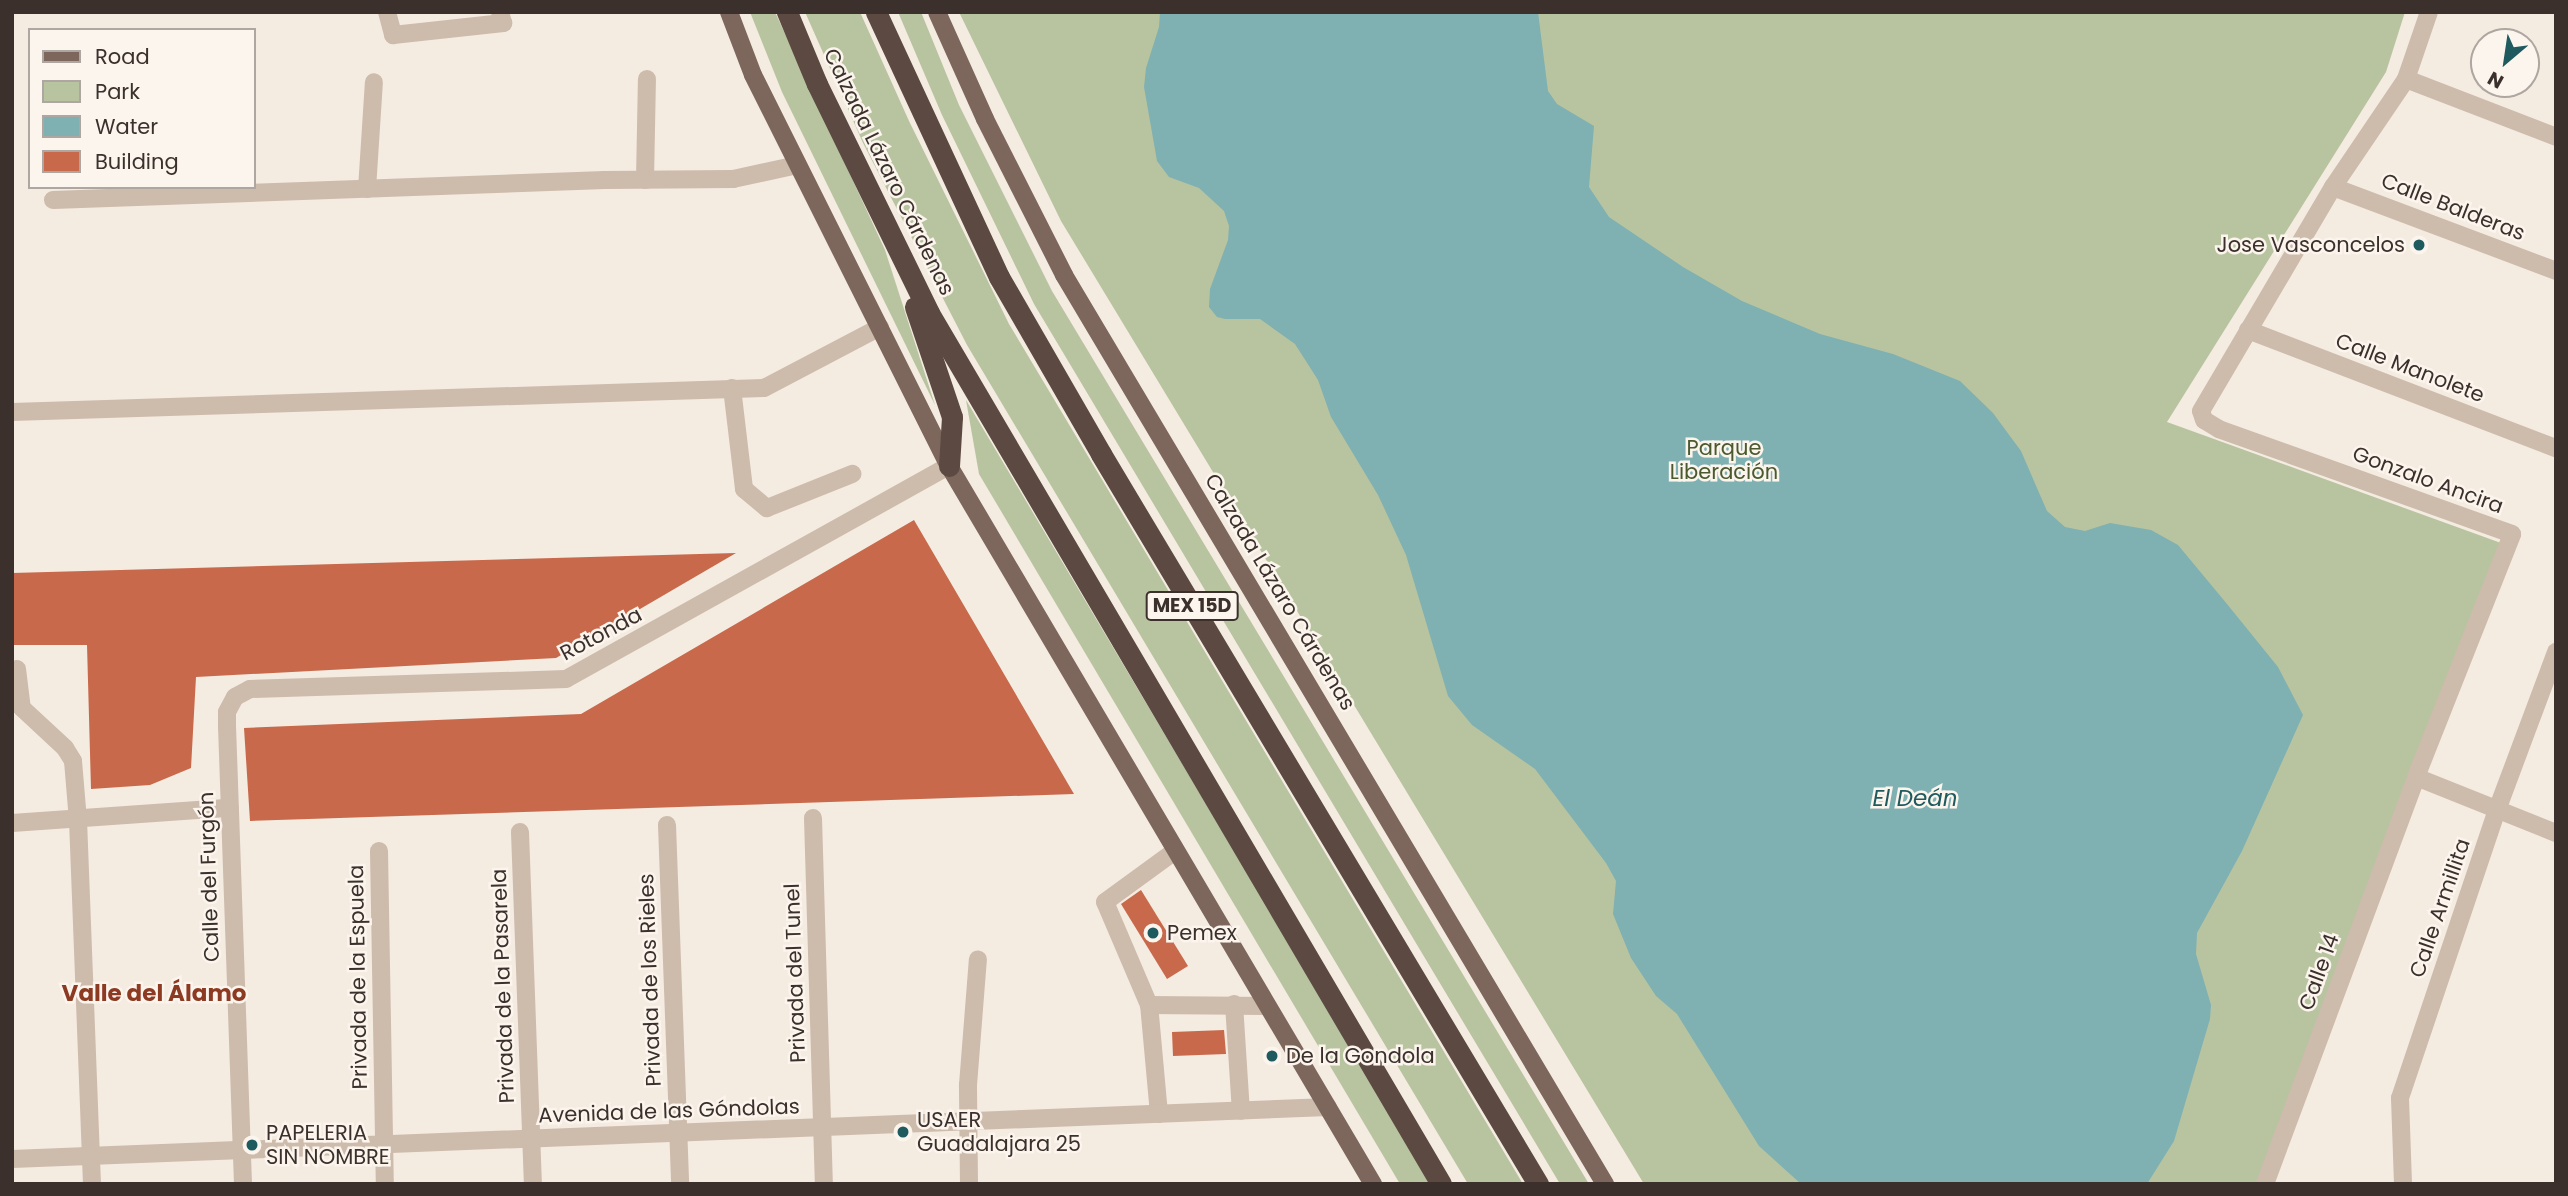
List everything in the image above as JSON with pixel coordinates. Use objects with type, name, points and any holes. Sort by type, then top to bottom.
[{"type":"highway","name":"Calzada Lázaro Cárdenas","points":[[787,12],[817,84],[929,313],[1441,1184]]},
{"type":"highway","name":"MEX 15D","points":[[876,12],[999,277],[1101,454],[1538,1184]]},
{"type":"highway","points":[[891,235],[952,416],[949,466]]},
{"type":"main road","points":[[729,12],[753,75],[949,466],[1373,1184]]},
{"type":"main road","name":"Calzada Lázaro Cárdenas","points":[[937,12],[985,119],[1064,275],[1605,1184]]},
{"type":"street","points":[[387,12],[393,35],[450,20],[503,23],[500,12]]},
{"type":"street","points":[[2248,330],[2333,187],[2406,79],[2429,12]]},
{"type":"street","points":[[645,180],[647,79]]},
{"type":"street","points":[[2406,79],[2556,137]]},
{"type":"street","points":[[367,188],[373,82]]},
{"type":"street","points":[[53,200],[367,188],[733,180],[798,165]]},
{"type":"street","name":"Calle Balderas","points":[[2333,187],[2556,271]]},
{"type":"street","points":[[12,412],[764,388],[880,327]]},
{"type":"street","name":"Gonzalo Ancira","points":[[2248,330],[2203,404],[2204,420],[2219,429],[2512,534],[2416,777]]},
{"type":"street","name":"Calle Manolete","points":[[2248,330],[2556,448]]},
{"type":"street","points":[[732,388],[744,489],[767,508],[852,474]]},
{"type":"street","name":"Rotonda","points":[[234,697],[250,689],[566,679],[949,466]]},
{"type":"street","name":"Calle Armillita","points":[[2403,1184],[2400,1098],[2497,810],[2556,652]]},
{"type":"street","points":[[18,670],[22,708],[65,748],[73,761],[78,820],[92,1184]]},
{"type":"street","name":"Calle del Furgón","points":[[234,697],[227,720],[243,1184]]},
{"type":"street","points":[[2416,777],[2556,833]]},
{"type":"street","name":"Calle 14","points":[[2264,1184],[2416,777]]},
{"type":"street","points":[[12,823],[229,807]]},
{"type":"street","name":"Privada del Tunel","points":[[813,818],[824,1184]]},
{"type":"street","name":"Privada de los Rieles","points":[[667,825],[680,1184]]},
{"type":"street","name":"Privada de la Pasarela","points":[[520,832],[533,1184]]},
{"type":"street","name":"Privada de la Espuela","points":[[379,851],[385,1184]]},
{"type":"street","points":[[1158,1114],[1149,1005],[1105,902],[1175,851]]},
{"type":"street","points":[[969,1184],[967,1122],[978,959]]},
{"type":"street","points":[[1234,1004],[1241,1111]]},
{"type":"street","points":[[1149,1005],[1266,1006]]},
{"type":"street","name":"Avenida de las Góndolas","points":[[12,1159],[1328,1107]]},
{"type":"green space","points":[[750,12],[775,12],[885,250],[935,405],[782,92]]},
{"type":"green space","points":[[805,12],[860,12],[909,121],[1009,324],[1523,1184],[1468,1184],[967,345],[863,143]]},
{"type":"green space","points":[[898,12],[921,12],[959,105],[1052,291],[1589,1184],[1560,1184],[1034,304],[942,115]]},
{"type":"green space","name":"Parque Liberación","points":[[959,12],[2405,12],[2386,72],[2167,422],[2501,543],[2260,1184],[1644,1184],[1061,221]]},
{"type":"green space","points":[[966,400],[1432,1184],[1400,1184],[979,474]]},
{"type":"water","name":"El Deán","points":[[1160,12],[1538,12],[1548,91],[1557,104],[1594,126],[1589,187],[1609,217],[1683,267],[1742,301],[1820,334],[1893,354],[1960,381],[1993,413],[2021,451],[2047,511],[2065,527],[2085,531],[2110,523],[2151,530],[2178,545],[2278,667],[2303,715],[2242,851],[2197,933],[2196,954],[2211,1005],[2210,1019],[2174,1141],[2147,1184],[1801,1184],[1759,1146],[1677,1014],[1656,996],[1631,958],[1613,914],[1616,881],[1606,863],[1535,769],[1472,725],[1448,696],[1406,555],[1378,495],[1331,417],[1318,380],[1295,344],[1260,319],[1225,319],[1217,317],[1209,307],[1210,289],[1228,240],[1229,226],[1224,211],[1199,188],[1169,177],[1157,161],[1144,87],[1146,68],[1159,27]]},
{"type":"building","points":[[914,520],[1074,794],[250,821],[244,728],[581,714]]},
{"type":"building","points":[[736,553],[556,658],[196,677],[191,768],[150,785],[91,789],[87,645],[12,645],[12,573]]},
{"type":"building","name":"Pemex","points":[[1141,890],[1188,966],[1167,979],[1121,904]]},
{"type":"building","points":[[1224,1030],[1226,1054],[1173,1056],[1172,1032]]},
{"type":"place","name":"Jose Vasconcelos","points":[[2419,245]]},
{"type":"place","name":"Pemex","points":[[1153,933]]},
{"type":"place","name":"De la Gondola","points":[[1272,1056]]},
{"type":"place","name":"USAER Guadalajara 25","points":[[903,1132]]},
{"type":"place","name":"PAPELERIA SIN NOMBRE","points":[[252,1145]]},
{"type":"district","name":"Valle del Álamo","points":[[154,993]]}]
